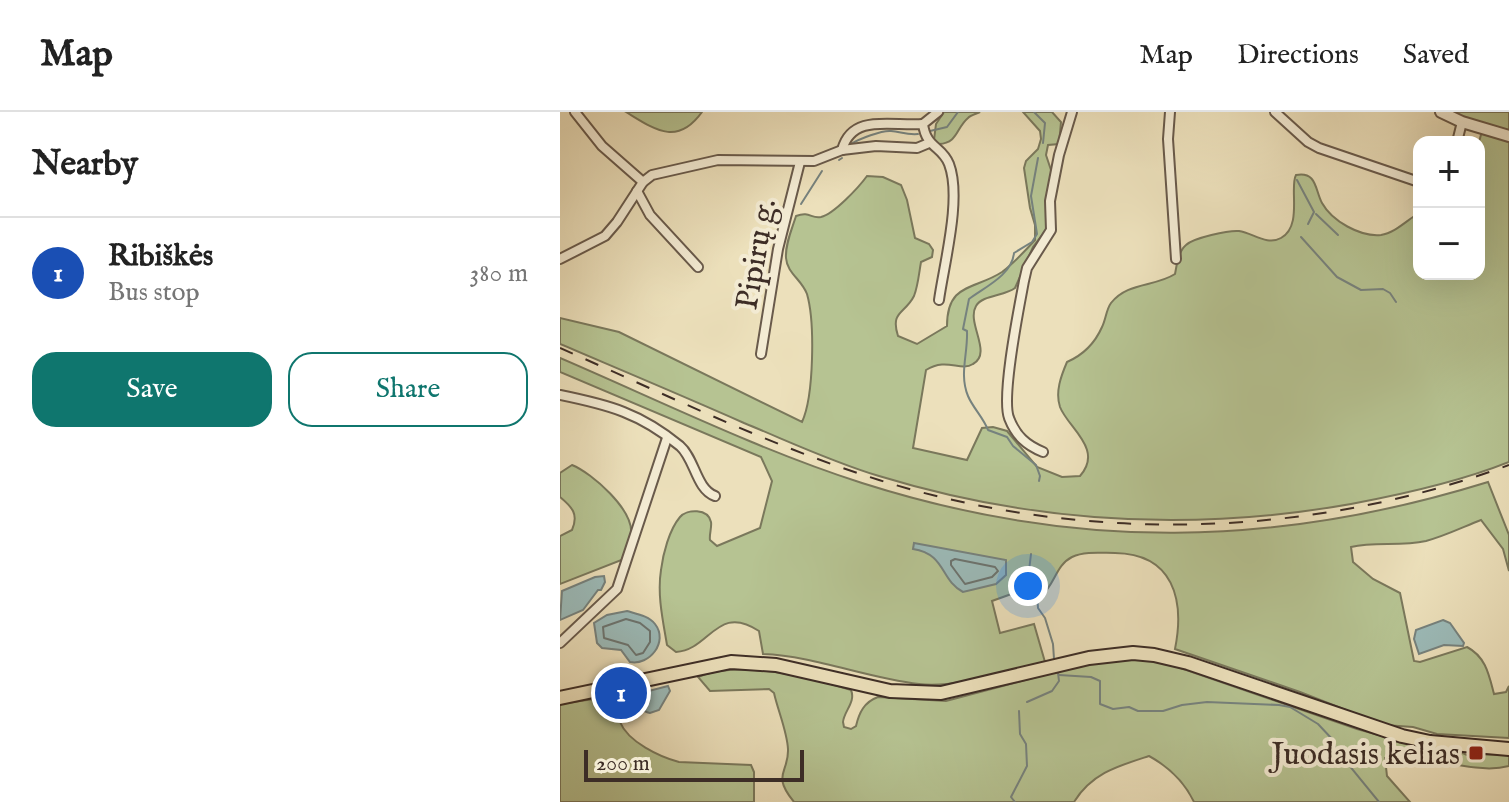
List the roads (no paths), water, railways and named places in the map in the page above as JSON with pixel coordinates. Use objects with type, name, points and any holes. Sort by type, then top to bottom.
[{"type":"main road","points":[[560,698],[731,662],[776,665],[890,691],[941,693],[1089,658],[1133,653],[1188,663],[1402,736],[1430,742],[1509,749]]},
{"type":"street","points":[[575,112],[602,146],[643,182]]},
{"type":"street","points":[[842,150],[852,130],[867,122],[923,124],[938,112]]},
{"type":"street","points":[[1043,452],[1024,443],[1017,434],[1007,415],[1008,387],[1024,281],[1032,260],[1051,230],[1050,201],[1072,112]]},
{"type":"street","points":[[1170,112],[1168,139],[1176,259]]},
{"type":"street","points":[[1275,112],[1302,138],[1319,148],[1413,180]]},
{"type":"street","points":[[1441,112],[1462,122],[1509,136]]},
{"type":"street","points":[[1458,136],[1462,122]]},
{"type":"street","points":[[923,124],[929,143],[946,158],[952,180],[951,222],[939,300]]},
{"type":"street","points":[[560,258],[605,236],[643,182],[652,175],[718,160],[814,161],[842,150],[876,146],[917,148],[929,143]]},
{"type":"street","name":"Pipirų g.","points":[[761,354],[778,249],[800,162]]},
{"type":"street","points":[[637,191],[650,215],[698,267]]},
{"type":"street","points":[[560,395],[606,404],[653,426],[685,452],[707,492],[715,496]]},
{"type":"street","points":[[560,643],[617,589],[667,438]]},
{"type":"water","points":[[914,543],[1006,560],[1006,575],[996,584],[963,592],[950,581],[932,556],[913,549]]},
{"type":"water","points":[[604,576],[601,590],[583,610],[560,620],[562,591]]},
{"type":"water","points":[[627,611],[650,619],[659,631],[655,651],[637,662],[630,662],[621,650],[602,648],[597,643],[594,623],[607,615]]},
{"type":"water","points":[[1443,620],[1450,623],[1463,646],[1444,645],[1419,654],[1414,639],[1416,630]]},
{"type":"water","points":[[668,686],[670,691],[659,710],[644,711],[637,694]]},
{"type":"waterway","points":[[930,131],[947,127],[958,112]]},
{"type":"waterway","points":[[1034,112],[1045,123],[1043,143]]},
{"type":"waterway","points":[[851,144],[887,131],[918,134]]},
{"type":"waterway","points":[[1038,158],[1031,196],[1037,234],[1032,242],[1014,253],[1003,274],[969,299],[963,329],[967,331],[964,380],[970,400],[988,430],[1007,437],[1036,465],[1039,481]]},
{"type":"waterway","points":[[801,204],[822,171]]},
{"type":"waterway","points":[[1297,180],[1314,212],[1308,224]]},
{"type":"waterway","points":[[1316,214],[1338,235]]},
{"type":"waterway","points":[[1301,237],[1337,277],[1361,290],[1383,289],[1396,302]]},
{"type":"waterway","points":[[1031,554],[1028,579],[1037,594],[1038,608],[1045,618],[1054,659]]},
{"type":"waterway","points":[[1027,702],[1052,691],[1059,681],[1058,673]]},
{"type":"waterway","points":[[1059,675],[1091,677],[1100,681],[1100,704],[1113,709],[1129,707],[1138,711],[1163,711],[1207,702],[1290,707],[1318,724],[1333,740],[1335,748],[1379,802]]},
{"type":"waterway","points":[[1015,802],[1011,797],[1027,766],[1019,711]]},
{"type":"railway","points":[[560,348],[798,452],[879,480],[956,501],[1035,515],[1115,523],[1196,524],[1276,519],[1355,508],[1433,490],[1509,465]]},
{"type":"place","name":"Ribiškės","points":[[621,693]]},
{"type":"place","name":"Juodasis kelias","points":[[1476,753]]}]
